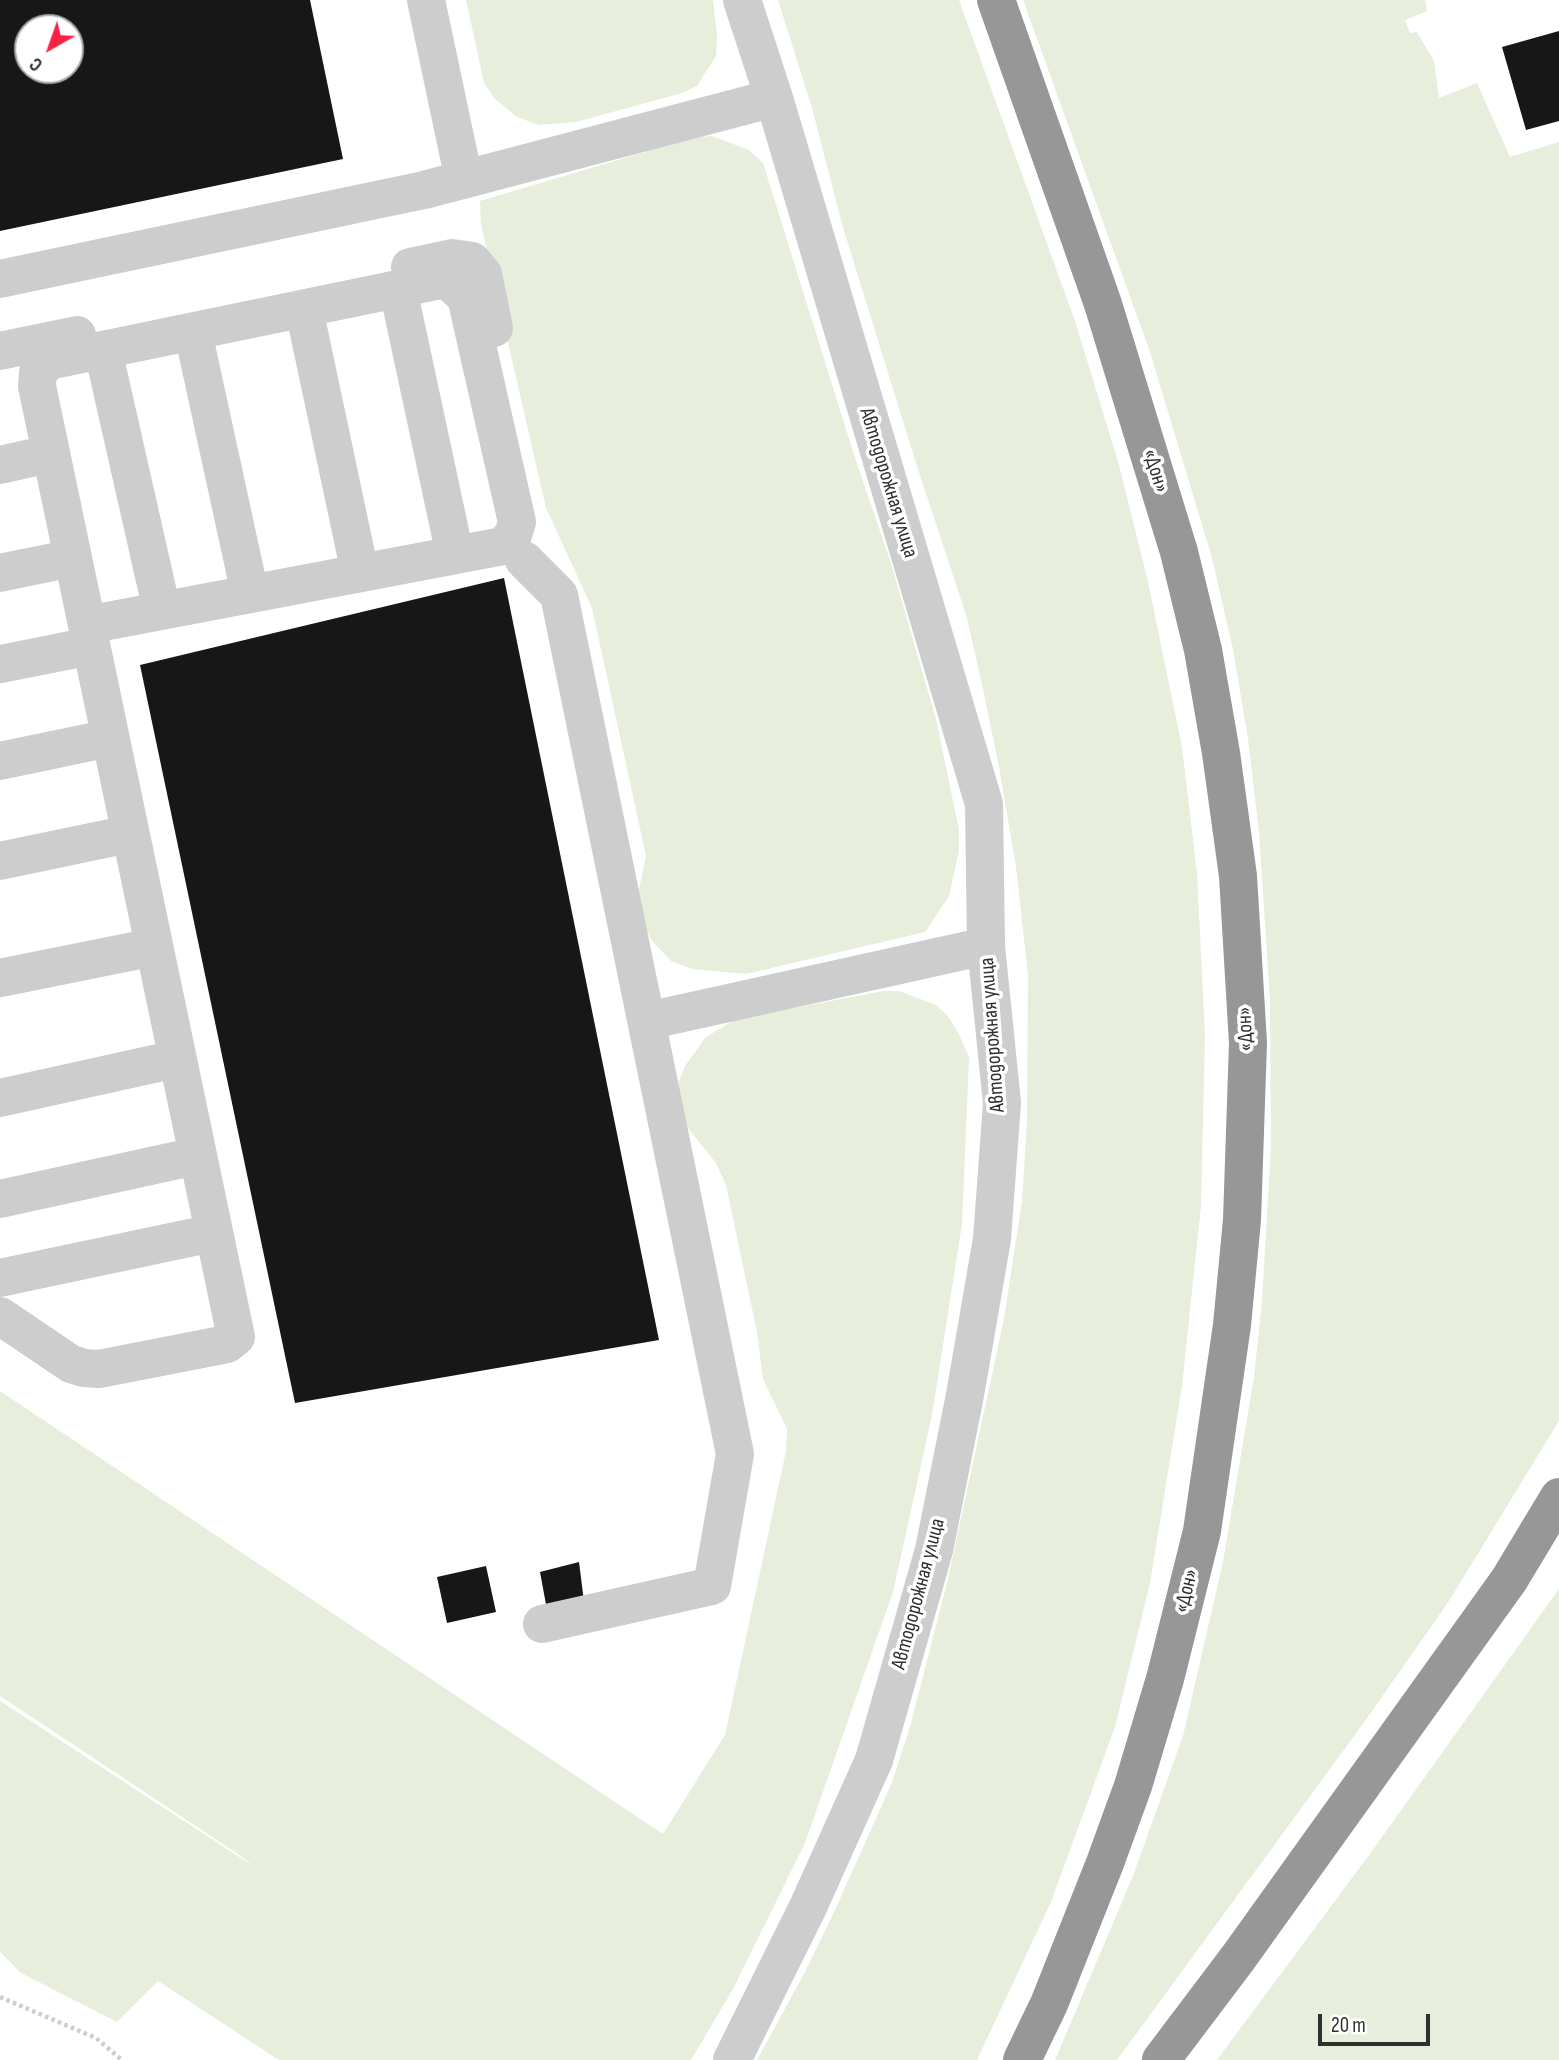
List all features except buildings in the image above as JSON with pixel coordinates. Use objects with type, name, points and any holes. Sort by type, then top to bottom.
[{"type":"highway","name":"«Дон»","points":[[996,0],[1103,304],[1175,538],[1203,650],[1221,752],[1238,876],[1248,1042],[1242,1220],[1235,1299],[1221,1413],[1202,1531],[1165,1679],[1133,1786],[1049,2004],[1022,2060]]},
{"type":"highway","points":[[1161,2060],[1246,1947],[1509,1580],[1559,1497]]},
{"type":"lane","points":[[426,0],[464,180]]},
{"type":"lane","name":"Автодорожная улица","points":[[732,2060],[808,1907],[873,1760],[934,1550],[992,1239],[1002,1103],[986,946],[984,804],[774,98],[742,0]]},
{"type":"lane","points":[[0,279],[424,190],[774,98]]},
{"type":"lane","points":[[0,351],[452,258],[472,261],[479,267],[485,282],[536,538],[533,551],[524,560],[513,565],[80,640],[0,645]]},
{"type":"lane","points":[[0,664],[80,640],[162,611],[503,546],[513,535],[517,522],[466,298],[451,283],[441,281],[50,361],[38,372],[37,386],[80,640],[236,1337],[227,1344],[99,1369],[84,1368],[71,1364],[2,1293]]},
{"type":"lane","points":[[390,291],[446,557]]},
{"type":"lane","points":[[295,311],[351,575]]},
{"type":"lane","points":[[199,330],[256,593]]},
{"type":"lane","points":[[103,350],[162,611]]},
{"type":"lane","points":[[0,365],[10,363],[15,462],[80,640],[89,734],[211,1314],[208,1323],[198,1331],[99,1350],[2,1293]]},
{"type":"lane","points":[[524,560],[559,595],[735,1454],[712,1586],[542,1624]]},
{"type":"lane","points":[[0,573],[53,562]]},
{"type":"lane","points":[[0,744],[89,734]]},
{"type":"lane","points":[[0,761],[89,734]]},
{"type":"lane","points":[[0,844],[109,830]]},
{"type":"lane","points":[[0,860],[109,830]]},
{"type":"lane","points":[[0,960],[132,943]]},
{"type":"lane","points":[[0,978],[132,943]]},
{"type":"lane","points":[[647,1021],[986,946]]},
{"type":"lane","points":[[0,1083],[157,1056]]},
{"type":"lane","points":[[0,1098],[157,1056]]},
{"type":"lane","points":[[0,1183],[177,1152]]},
{"type":"lane","points":[[0,1199],[177,1152]]},
{"type":"lane","points":[[2,1293],[196,1245]]},
{"type":"path","points":[[0,1997],[96,2038],[122,2060]]},
{"type":"green space","points":[[466,0],[713,0],[717,35],[716,56],[697,86],[682,93],[576,122],[539,125],[517,117],[495,99],[484,83]]},
{"type":"green space","points":[[778,0],[959,0],[1075,321],[1119,465],[1148,582],[1182,747],[1197,873],[1205,1035],[1201,1206],[1182,1386],[1150,1583],[1115,1727],[1051,1902],[977,2060],[757,2060],[835,1910],[891,1785],[910,1727],[947,1583],[1004,1319],[1022,1201],[1027,1122],[1028,975],[1016,867],[983,689],[967,618],[842,224],[812,108]]},
{"type":"green space","points":[[1023,0],[1425,0],[1427,11],[1405,20],[1410,33],[1417,32],[1434,61],[1439,98],[1477,83],[1510,157],[1559,142],[1559,1421],[1449,1601],[1365,1721],[1117,2060],[1055,2060],[1133,1876],[1183,1736],[1223,1562],[1254,1377],[1262,1301],[1271,1146],[1270,1000],[1259,832],[1248,739],[1233,649],[1212,558],[1150,352]]},
{"type":"green space","points":[[712,136],[749,150],[763,163],[854,455],[891,563],[936,719],[959,830],[959,850],[949,896],[925,932],[746,974],[692,969],[671,961],[652,941],[639,915],[638,894],[646,856],[592,608],[546,508],[481,225],[480,201],[692,138]]},
{"type":"green space","points":[[883,991],[899,991],[936,1005],[947,1015],[958,1032],[969,1057],[962,1224],[932,1415],[893,1592],[805,1843],[732,1991],[691,2060],[279,2060],[158,1981],[117,2022],[21,1973],[0,1952],[0,1701],[253,1866],[0,1696],[0,1391],[663,1834],[725,1735],[786,1451],[787,1429],[763,1379],[757,1332],[726,1185],[716,1163],[683,1122],[679,1081],[685,1066],[706,1037],[736,1019]]},
{"type":"green space","points":[[1559,1589],[1559,2060],[1217,2060],[1372,1851]]}]
